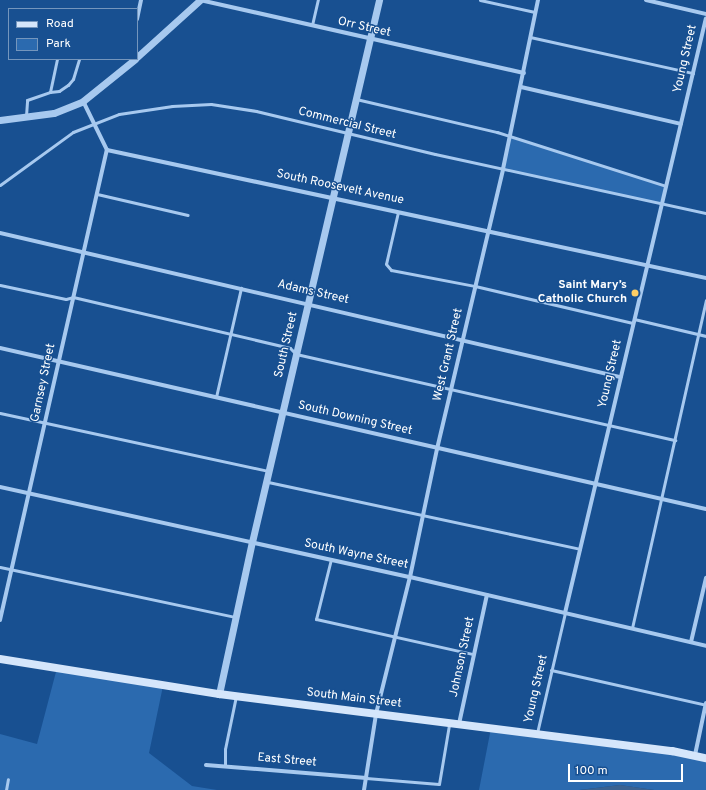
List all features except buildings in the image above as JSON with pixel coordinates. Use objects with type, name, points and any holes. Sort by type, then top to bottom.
[{"type":"main road","name":"South Main Street","points":[[0,659],[219,694],[695,755],[706,758]]},
{"type":"street","points":[[138,14],[141,0]]},
{"type":"street","points":[[138,56],[200,0]]},
{"type":"street","name":"Orr Street","points":[[200,0],[370,40],[524,73]]},
{"type":"street","name":"South Street","points":[[219,694],[252,542],[268,482],[296,354],[379,0]]},
{"type":"street","name":"West Grant Street","points":[[364,790],[376,714],[425,514],[437,448],[503,169],[538,0]]},
{"type":"street","points":[[646,0],[706,14]]},
{"type":"street","name":"Young Street","points":[[565,612],[706,18]]},
{"type":"street","points":[[0,120],[26,118],[54,113],[83,101],[128,63]]},
{"type":"street","points":[[521,86],[681,124]]},
{"type":"street","points":[[83,101],[107,150]]},
{"type":"street","name":"Garnsey Street","points":[[0,620],[46,423],[82,251],[107,150]]},
{"type":"street","name":"South Roosevelt Avenue","points":[[107,150],[706,278]]},
{"type":"street","name":"Adams Street","points":[[0,233],[308,302],[620,377]]},
{"type":"street","name":"South Downing Street","points":[[0,348],[706,509]]},
{"type":"street","name":"South Wayne Street","points":[[0,487],[487,594],[706,646]]},
{"type":"street","points":[[691,642],[706,578]]},
{"type":"street","name":"Johnson Street","points":[[459,724],[487,594]]},
{"type":"street","points":[[695,755],[706,704]]},
{"type":"street","name":"East Street","points":[[206,765],[366,778]]},
{"type":"lane","points":[[311,26],[318,0]]},
{"type":"lane","points":[[480,0],[535,12]]},
{"type":"lane","points":[[530,37],[693,72]]},
{"type":"lane","points":[[50,92],[58,60]]},
{"type":"lane","points":[[26,118],[27,100],[50,92],[59,91],[68,85],[73,79],[79,60]]},
{"type":"lane","points":[[356,99],[497,132],[666,186]]},
{"type":"lane","name":"Commercial Street","points":[[0,185],[62,139],[119,114],[172,106],[211,104],[256,111],[503,169],[706,213]]},
{"type":"lane","points":[[97,194],[188,216]]},
{"type":"lane","points":[[398,212],[386,264],[388,267],[706,336]]},
{"type":"lane","points":[[0,285],[66,299],[73,297],[290,348],[296,354],[675,440]]},
{"type":"lane","points":[[216,397],[241,287]]},
{"type":"lane","points":[[632,628],[706,300]]},
{"type":"lane","points":[[0,413],[270,471]]},
{"type":"lane","points":[[268,482],[425,514],[580,549]]},
{"type":"lane","points":[[331,559],[316,619],[473,654]]},
{"type":"lane","points":[[0,567],[236,617]]},
{"type":"lane","name":"Young Street","points":[[536,735],[565,612]]},
{"type":"lane","points":[[552,670],[706,704]]},
{"type":"lane","points":[[224,766],[225,749],[236,696]]},
{"type":"lane","points":[[366,778],[439,784],[449,723]]},
{"type":"lane","points":[[6,790],[8,779]]},
{"type":"green space","points":[[509,137],[666,186],[661,203],[503,169]]},
{"type":"green space","points":[[57,668],[163,686],[149,753],[192,786],[217,790],[0,790],[0,734],[37,744]]},
{"type":"green space","points":[[491,728],[706,758],[706,790],[654,790],[620,785],[579,790],[479,790]]},
{"type":"shaded area","points":[[620,785],[654,790],[580,790]]},
{"type":"place","name":"Saint Mary’s Catholic Church","points":[[635,293]]}]
